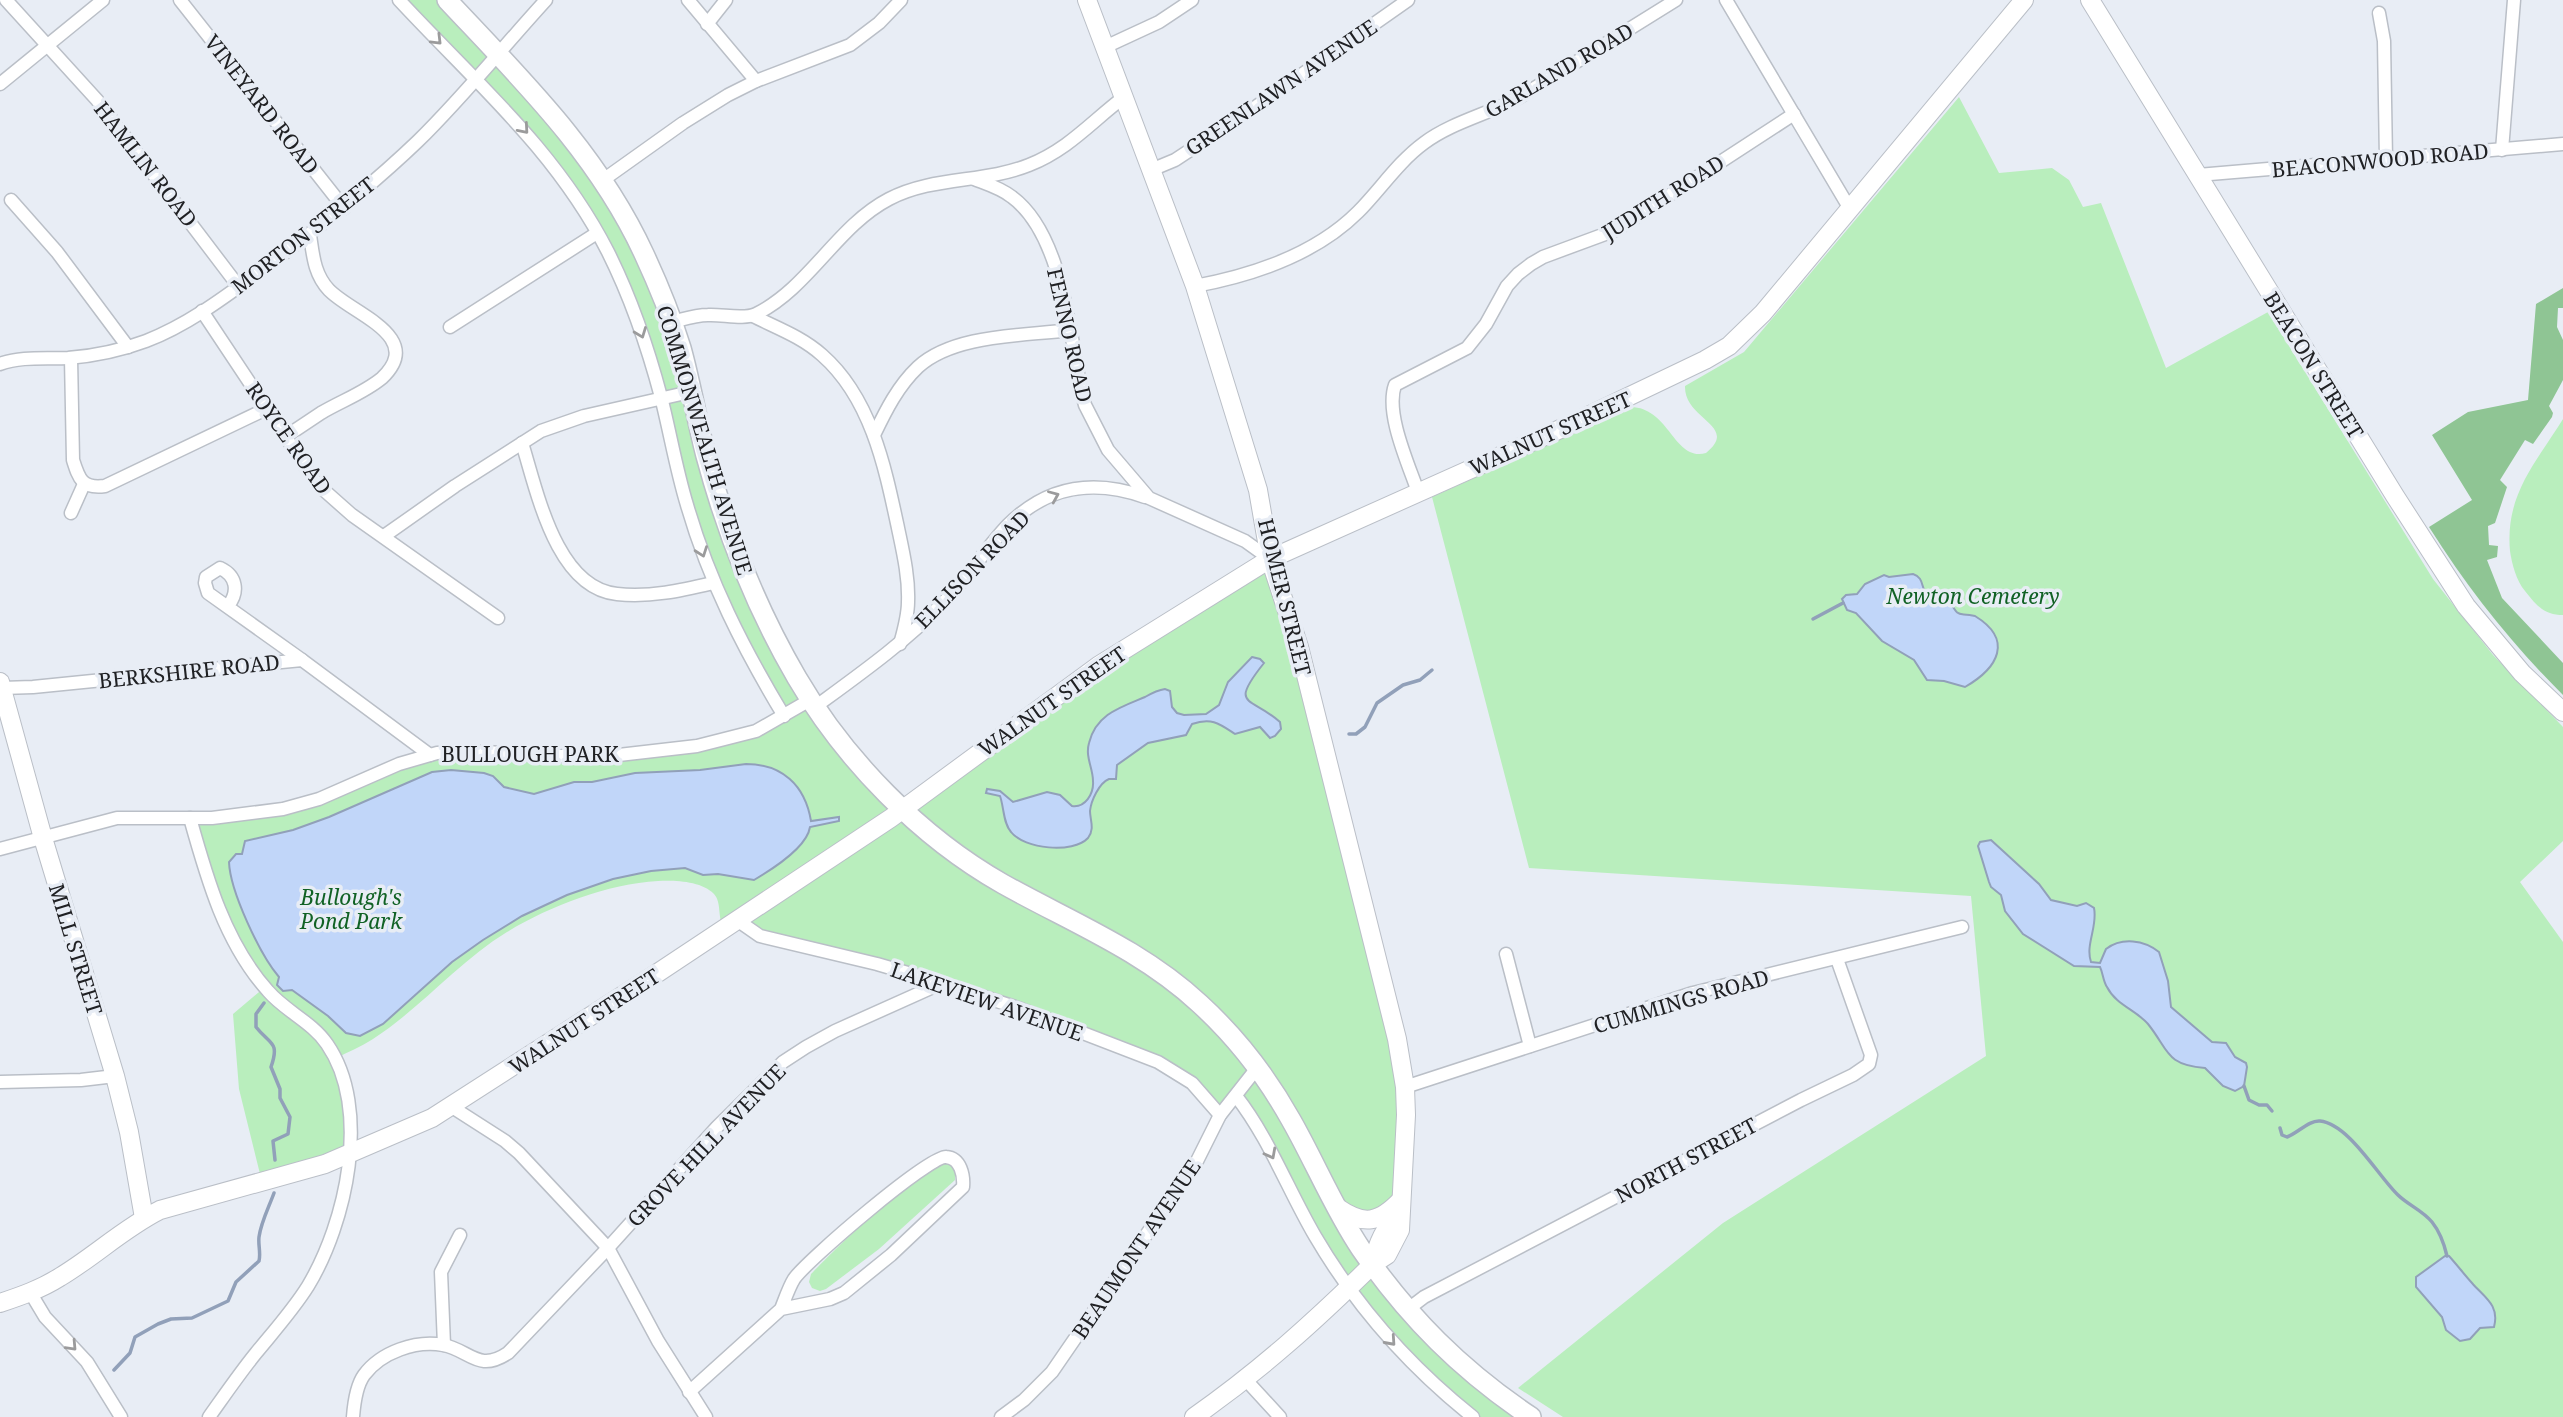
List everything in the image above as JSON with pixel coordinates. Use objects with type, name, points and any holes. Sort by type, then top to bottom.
[{"type":"main road","name":"COMMONWEALTH AVENUE","points":[[447,0],[569,133],[603,180],[644,253],[682,352],[716,492],[743,569],[765,620],[812,704],[901,810],[938,843],[978,870],[1120,945],[1169,978],[1199,1003],[1257,1068],[1291,1120],[1360,1247],[1407,1310],[1436,1342],[1464,1367],[1531,1417]]},
{"type":"main road","name":"HOMER STREET","points":[[1087,0],[1195,286],[1258,490],[1270,559],[1299,647],[1397,1039],[1405,1087],[1405,1153],[1400,1206],[1376,1248],[1373,1264]]},
{"type":"main road","name":"WALNUT STREET","points":[[0,1303],[61,1277],[144,1218],[178,1203],[298,1172],[350,1155],[404,1132],[452,1107],[901,810],[1098,666],[1270,559],[1567,426],[1729,346],[1763,313],[2024,0]]},
{"type":"main road","name":"BEACON STREET","points":[[2090,1],[2466,606],[2522,673],[2563,712]]},
{"type":"main road","name":"MILL STREET","points":[[1,685],[43,838],[115,1076],[129,1132],[144,1218]]},
{"type":"main road","points":[[1338,1208],[1357,1219],[1372,1220],[1400,1206]]},
{"type":"main road","points":[[1194,1417],[1246,1380],[1294,1340],[1373,1264]]},
{"type":"street","name":"HAMLIN ROAD","points":[[6,0],[97,100],[239,287]]},
{"type":"street","points":[[0,84],[103,0]]},
{"type":"street","name":"VINEYARD ROAD","points":[[180,0],[344,208]]},
{"type":"street","name":"COMMONWEALTH AVENUE","points":[[399,0],[524,129],[564,179],[612,260],[648,352],[686,503],[713,583],[749,659],[784,716]]},
{"type":"street","name":"MORTON STREET","points":[[0,364],[30,359],[71,358],[128,347],[171,330],[239,287],[344,208],[419,140],[546,0]]},
{"type":"street","points":[[688,0],[756,81]]},
{"type":"street","points":[[707,24],[726,0]]},
{"type":"street","points":[[603,180],[682,122],[756,81],[850,45],[879,23],[901,0]]},
{"type":"street","points":[[1105,47],[1159,22],[1192,0]]},
{"type":"street","name":"GREENLAWN AVENUE","points":[[1151,170],[1175,160],[1408,0]]},
{"type":"street","name":"GARLAND ROAD","points":[[1195,286],[1215,283],[1269,265],[1319,244],[1359,212],[1398,167],[1437,134],[1520,97],[1676,0]]},
{"type":"street","points":[[1727,0],[1850,209]]},
{"type":"street","points":[[2502,150],[2514,0]]},
{"type":"street","points":[[2379,13],[2384,41],[2386,160]]},
{"type":"street","points":[[753,316],[774,303],[864,216],[889,199],[922,186],[1028,166],[1072,142],[1104,111],[1124,97]]},
{"type":"street","name":"JUDITH ROAD","points":[[1418,492],[1393,413],[1390,397],[1395,385],[1467,348],[1486,324],[1507,286],[1531,264],[1616,230],[1794,114]]},
{"type":"street","name":"BEACONWOOD ROAD","points":[[2198,175],[2563,145]]},
{"type":"street","name":"FENNO ROAD","points":[[973,178],[994,186],[1013,198],[1028,212],[1041,232],[1063,290],[1081,390],[1108,450],[1149,498],[1245,541],[1270,559]]},
{"type":"street","points":[[11,200],[57,252],[128,347]]},
{"type":"street","points":[[450,327],[597,233]]},
{"type":"street","points":[[285,437],[383,377],[394,361],[396,348],[390,335],[379,324],[359,313],[324,284],[314,263],[310,235]]},
{"type":"street","name":"ROYCE ROAD","points":[[202,311],[317,484],[330,497],[498,618]]},
{"type":"street","points":[[672,322],[706,315],[753,316],[797,336],[840,373],[855,395],[874,435],[894,512],[907,580],[908,603],[900,644]]},
{"type":"street","points":[[874,435],[888,405],[905,381],[920,365],[939,353],[959,345],[990,339],[1069,331]]},
{"type":"street","points":[[71,358],[73,460],[78,476],[84,484],[94,488],[105,486],[266,409]]},
{"type":"street","points":[[384,536],[455,485],[541,431],[565,422],[690,392]]},
{"type":"street","points":[[522,443],[548,527],[558,547],[574,569],[597,589],[636,595],[689,589],[713,583]]},
{"type":"street","points":[[71,513],[84,484]]},
{"type":"street","name":"ELLISON ROAD","points":[[812,704],[900,644],[944,602],[1009,525],[1030,508],[1049,497],[1074,488],[1096,485],[1121,488],[1149,498]]},
{"type":"street","points":[[228,606],[302,660]]},
{"type":"street","name":"BERKSHIRE ROAD","points":[[1,685],[47,686],[302,660],[430,755]]},
{"type":"street","name":"BULLOUGH PARK","points":[[0,849],[89,823],[117,818],[190,818],[254,814],[297,805],[320,799],[399,764],[430,755],[464,751],[547,756],[637,754],[734,738],[761,729],[812,704]]},
{"type":"street","points":[[190,818],[212,894],[227,927],[268,991],[319,1034],[333,1054],[349,1104],[350,1155],[339,1213],[308,1285],[209,1417]]},
{"type":"street","name":"LAKEVIEW AVENUE","points":[[737,920],[760,936],[942,983],[1018,1008],[1158,1062],[1192,1083],[1220,1115]]},
{"type":"street","name":"CUMMINGS ROAD","points":[[1405,1087],[1693,993],[1962,927]]},
{"type":"street","points":[[1506,954],[1530,1046]]},
{"type":"street","name":"NORTH STREET","points":[[1407,1310],[1424,1297],[1853,1075],[1869,1064],[1871,1055],[1837,959]]},
{"type":"street","name":"GROVE HILL AVENUE","points":[[444,1345],[474,1359],[491,1362],[508,1353],[608,1248],[717,1127],[783,1062],[835,1031],[942,983]]},
{"type":"street","name":"BEAUMONT AVENUE","points":[[1000,1417],[1024,1400],[1060,1362],[1197,1161],[1220,1115],[1257,1068]]},
{"type":"street","points":[[0,1082],[81,1080],[115,1076]]},
{"type":"street","points":[[1236,1096],[1249,1113],[1314,1234],[1349,1287],[1402,1353],[1473,1417]]},
{"type":"street","points":[[452,1107],[519,1153],[608,1248],[629,1290],[706,1417]]},
{"type":"street","points":[[689,1392],[781,1309],[794,1279],[876,1205],[935,1159],[947,1156],[961,1168],[964,1176],[962,1187],[951,1200],[891,1255],[844,1293],[830,1299],[781,1309]]},
{"type":"street","points":[[353,1417],[356,1394],[364,1375],[379,1362],[410,1346],[444,1345],[441,1272],[460,1235]]},
{"type":"street","points":[[30,1292],[45,1317],[87,1362],[121,1417]]},
{"type":"street","points":[[1246,1380],[1280,1417]]},
{"type":"green space","name":"Bullough's Pond Park","points":[[399,0],[447,0],[620,208],[690,392],[777,642],[901,810],[1270,559],[1299,647],[1406,1115],[1391,1210],[1351,1217],[1379,1274],[1531,1417],[1473,1417],[1375,1322],[1236,1096],[1220,1115],[1192,1083],[1018,1008],[760,936],[737,920],[724,929],[714,894],[702,886],[688,882],[639,883],[599,892],[542,913],[489,944],[391,1027],[335,1059],[340,1072],[350,1155],[262,1182],[239,1089],[233,1014],[265,987],[239,948],[190,818],[276,810],[417,758],[547,756],[697,746],[784,716],[713,583],[632,308],[564,179]]},
{"type":"green space","name":"Newton Cemetery","points":[[1959,97],[1999,173],[2052,168],[2069,180],[2083,207],[2101,203],[2166,368],[2268,312],[2433,579],[2493,655],[2563,727],[2563,841],[2520,882],[2563,942],[2563,1417],[1563,1417],[1518,1388],[1723,1223],[1986,1056],[1971,896],[1529,868],[1432,497],[1631,407],[1655,416],[1686,450],[1695,454],[1706,453],[1715,443],[1717,436],[1714,428],[1693,407],[1685,386],[1744,352]]},
{"type":"green space","points":[[2563,288],[2563,308],[2558,308],[2557,327],[2563,340],[2563,380],[2549,406],[2552,417],[2533,444],[2525,440],[2500,480],[2507,487],[2495,523],[2488,526],[2489,545],[2498,546],[2497,557],[2487,560],[2502,598],[2563,663],[2563,695],[2491,615],[2429,527],[2472,500],[2432,435],[2468,412],[2528,400],[2536,304]]},
{"type":"green space","points":[[2563,419],[2563,615],[2541,608],[2522,587],[2512,561],[2510,531],[2512,513],[2524,481]]},
{"type":"green space","points":[[948,1163],[955,1168],[955,1180],[879,1249],[826,1289],[820,1291],[812,1288],[809,1282],[811,1274],[856,1229],[918,1178],[935,1167]]},
{"type":"water","points":[[1913,574],[1919,578],[1930,598],[1950,602],[1960,614],[1975,616],[1995,635],[1998,644],[1993,663],[1965,687],[1927,680],[1914,660],[1882,641],[1856,613],[1847,610],[1842,599],[1846,595],[1857,594],[1865,584],[1884,575],[1889,577]]},
{"type":"water","points":[[1252,657],[1264,663],[1253,677],[1246,695],[1253,704],[1280,722],[1281,729],[1275,736],[1270,738],[1260,727],[1235,734],[1220,725],[1205,721],[1192,724],[1186,735],[1148,743],[1117,765],[1116,779],[1105,781],[1099,788],[1090,811],[1091,831],[1088,838],[1081,843],[1060,848],[1037,846],[1017,838],[1006,824],[1000,796],[986,793],[987,789],[1000,791],[1013,802],[1047,792],[1060,795],[1072,806],[1081,805],[1088,799],[1093,786],[1089,743],[1092,733],[1103,718],[1119,708],[1165,689],[1170,691],[1172,707],[1177,713],[1206,714],[1219,705],[1228,682]]},
{"type":"water","points":[[746,764],[771,768],[790,779],[803,797],[811,821],[839,817],[839,821],[810,827],[795,850],[754,880],[718,874],[703,875],[685,868],[651,871],[613,879],[567,895],[522,916],[483,940],[452,962],[383,1024],[360,1036],[346,1033],[292,990],[283,991],[277,985],[279,977],[263,954],[247,922],[231,874],[229,862],[236,854],[242,854],[245,841],[293,830],[329,817],[432,772],[451,770],[484,773],[493,776],[504,787],[534,794],[574,782],[592,782],[635,773],[700,770]]},
{"type":"water","points":[[1991,840],[2039,884],[2051,900],[2077,906],[2086,903],[2094,908],[2091,962],[2100,963],[2106,949],[2119,943],[2140,943],[2159,952],[2168,981],[2171,1007],[2212,1042],[2226,1043],[2235,1057],[2246,1063],[2244,1086],[2235,1091],[2223,1086],[2205,1068],[2175,1060],[2148,1024],[2111,993],[2100,967],[2074,966],[2023,934],[2005,911],[2001,895],[1989,882],[1978,846],[1980,842]]},
{"type":"water","points":[[2445,1256],[2449,1256],[2486,1297],[2495,1313],[2494,1327],[2480,1328],[2470,1339],[2460,1341],[2446,1330],[2442,1317],[2416,1287],[2416,1277]]},
{"type":"waterway","points":[[1813,619],[1843,603]]},
{"type":"waterway","points":[[1349,734],[1356,734],[1365,727],[1377,703],[1403,685],[1420,680],[1432,670]]},
{"type":"waterway","points":[[264,1003],[256,1014],[256,1027],[274,1048],[271,1067],[280,1089],[280,1098],[290,1117],[288,1134],[273,1141],[275,1160]]},
{"type":"waterway","points":[[2244,1086],[2249,1100],[2259,1105],[2267,1105],[2272,1111]]},
{"type":"waterway","points":[[2280,1128],[2282,1135],[2287,1137],[2320,1121],[2342,1131],[2398,1195],[2432,1222],[2447,1256]]},
{"type":"waterway","points":[[114,1370],[130,1353],[135,1337],[158,1324],[171,1319],[192,1318],[228,1301],[236,1282],[259,1261],[260,1231],[274,1193]]}]
